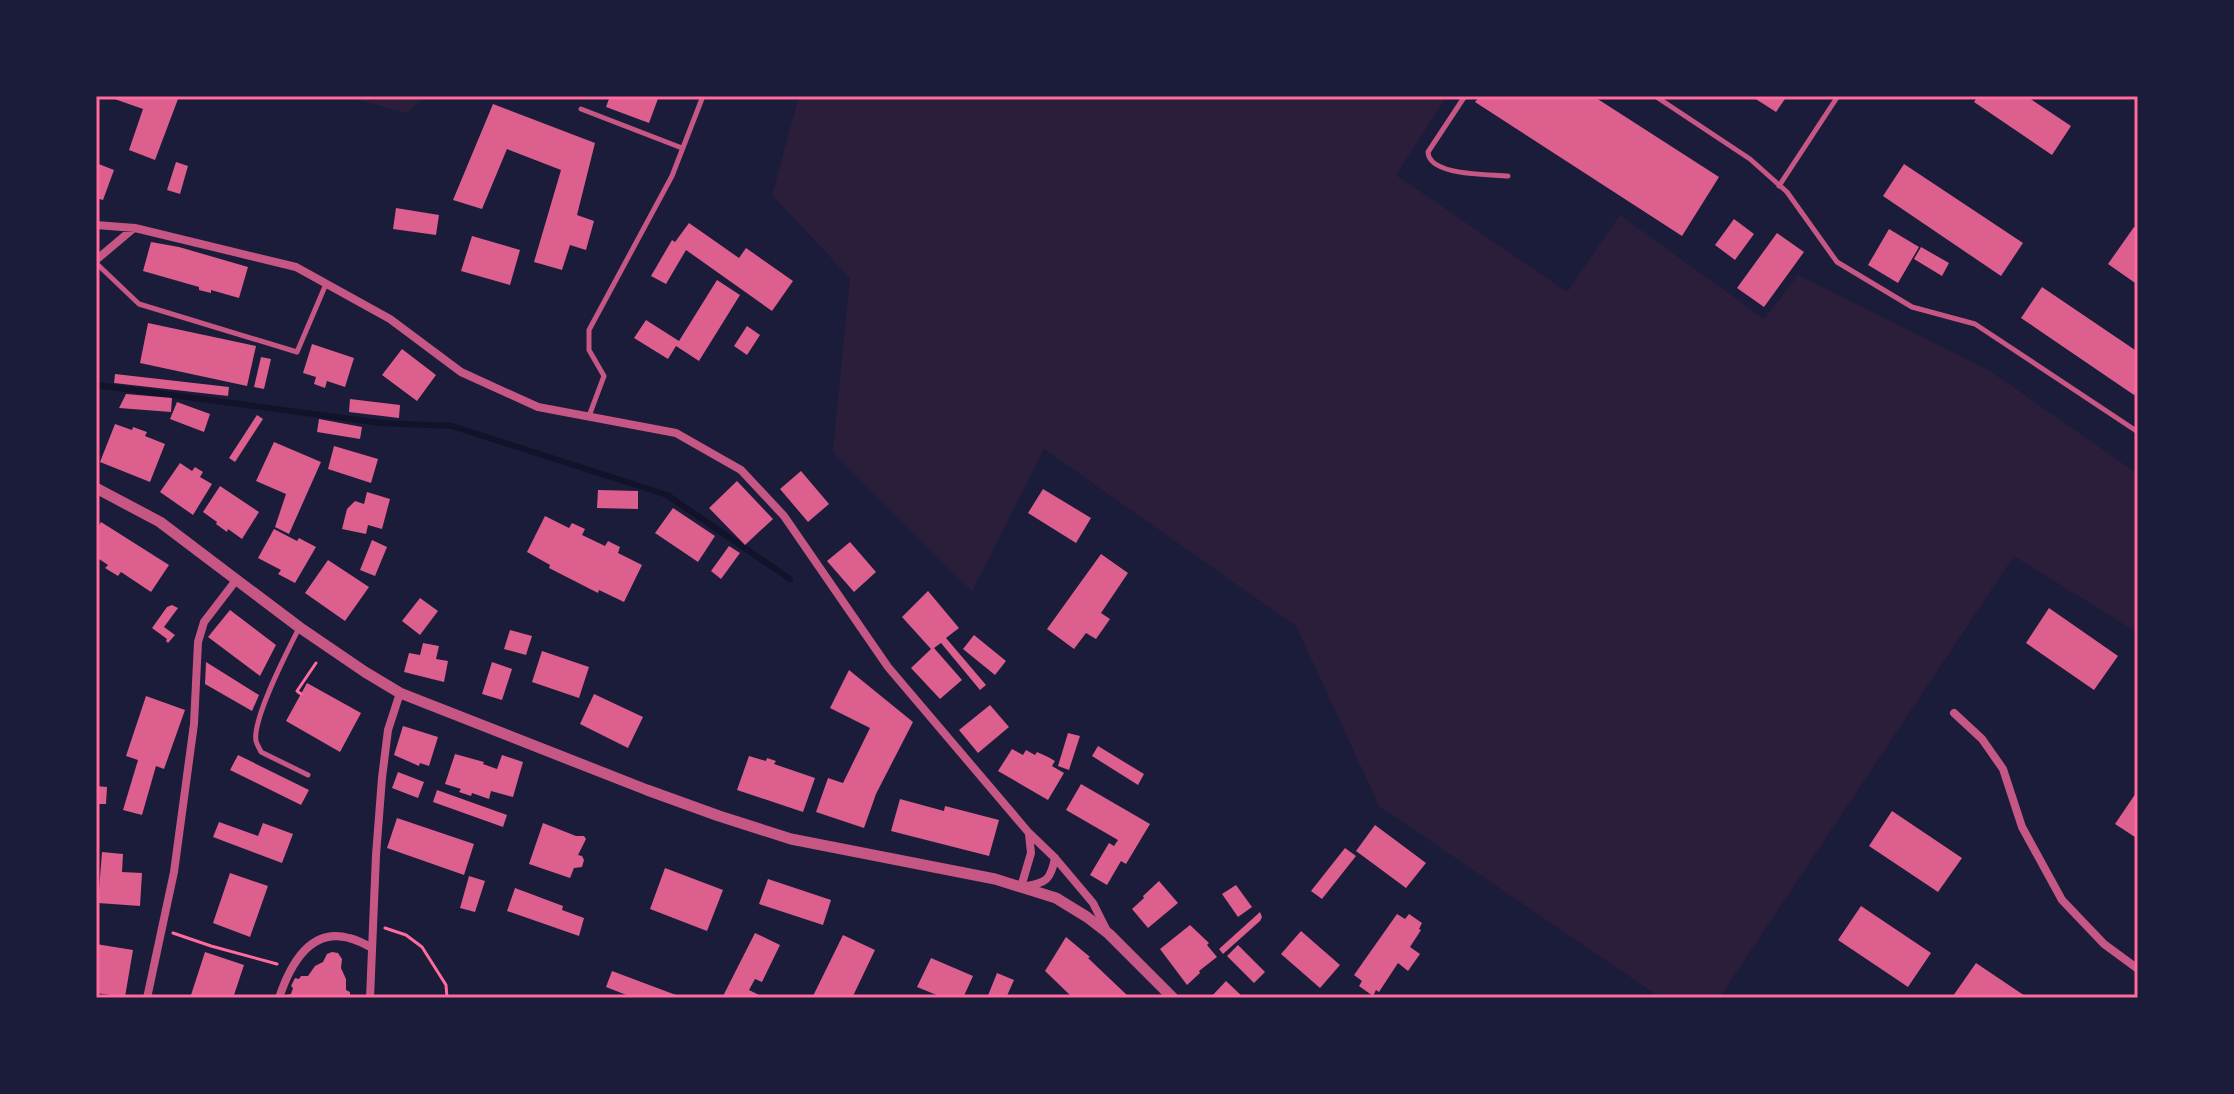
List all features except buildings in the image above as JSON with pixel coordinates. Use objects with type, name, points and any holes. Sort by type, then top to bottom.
[{"type":"street","points":[[96,225],[135,228],[296,267],[390,319],[461,372],[538,407],[676,433],[741,470],[784,516],[888,667],[1029,833],[1093,903],[1109,934]]},
{"type":"street","points":[[96,261],[135,228]]},
{"type":"street","points":[[96,488],[160,522],[299,627],[400,693],[661,795],[791,839],[995,879],[1056,898],[1109,934],[1173,998]]},
{"type":"street","points":[[147,998],[174,872],[194,724],[198,642],[204,622],[237,579]]},
{"type":"street","points":[[370,998],[382,778],[388,730],[400,693]]},
{"type":"street","points":[[1954,713],[1982,739],[2003,769],[2022,827],[2062,900],[2104,944],[2138,969]]},
{"type":"street","points":[[1021,887],[1031,853],[1029,833]]},
{"type":"street","points":[[1021,887],[1045,882],[1055,858]]},
{"type":"street","points":[[279,998],[300,954],[316,941],[326,937],[348,938],[372,948]]},
{"type":"lane","points":[[588,416],[604,376],[589,350],[589,330],[672,176],[703,96]]},
{"type":"lane","points":[[1465,96],[1427,157],[1443,170],[1508,176]]},
{"type":"lane","points":[[1655,96],[1750,159],[1779,186],[1815,229],[1837,262],[1912,307],[1975,324],[2138,432]]},
{"type":"lane","points":[[1779,186],[1838,96]]},
{"type":"lane","points":[[581,109],[682,148]]},
{"type":"lane","points":[[96,261],[139,304],[297,352],[326,284]]},
{"type":"lane","points":[[299,627],[262,710],[256,741],[261,752],[308,775]]},
{"type":"path","points":[[301,694],[297,691],[316,663]]},
{"type":"path","points":[[374,925],[406,935],[422,947],[446,985],[447,998]]},
{"type":"path","points":[[162,929],[291,968]]},
{"type":"shaded area","points":[[342,96],[426,96],[407,113]]},
{"type":"shaded area","points":[[799,96],[1447,96],[1396,175],[1567,292],[1620,215],[1764,319],[1798,275],[1990,371],[2138,474],[2138,633],[2014,556],[1719,998],[1661,998],[1379,806],[1296,626],[1044,449],[972,591],[833,452],[850,278],[772,195]]},
{"type":"waterway","points":[[96,385],[381,423],[452,426],[667,495],[790,579]]}]
